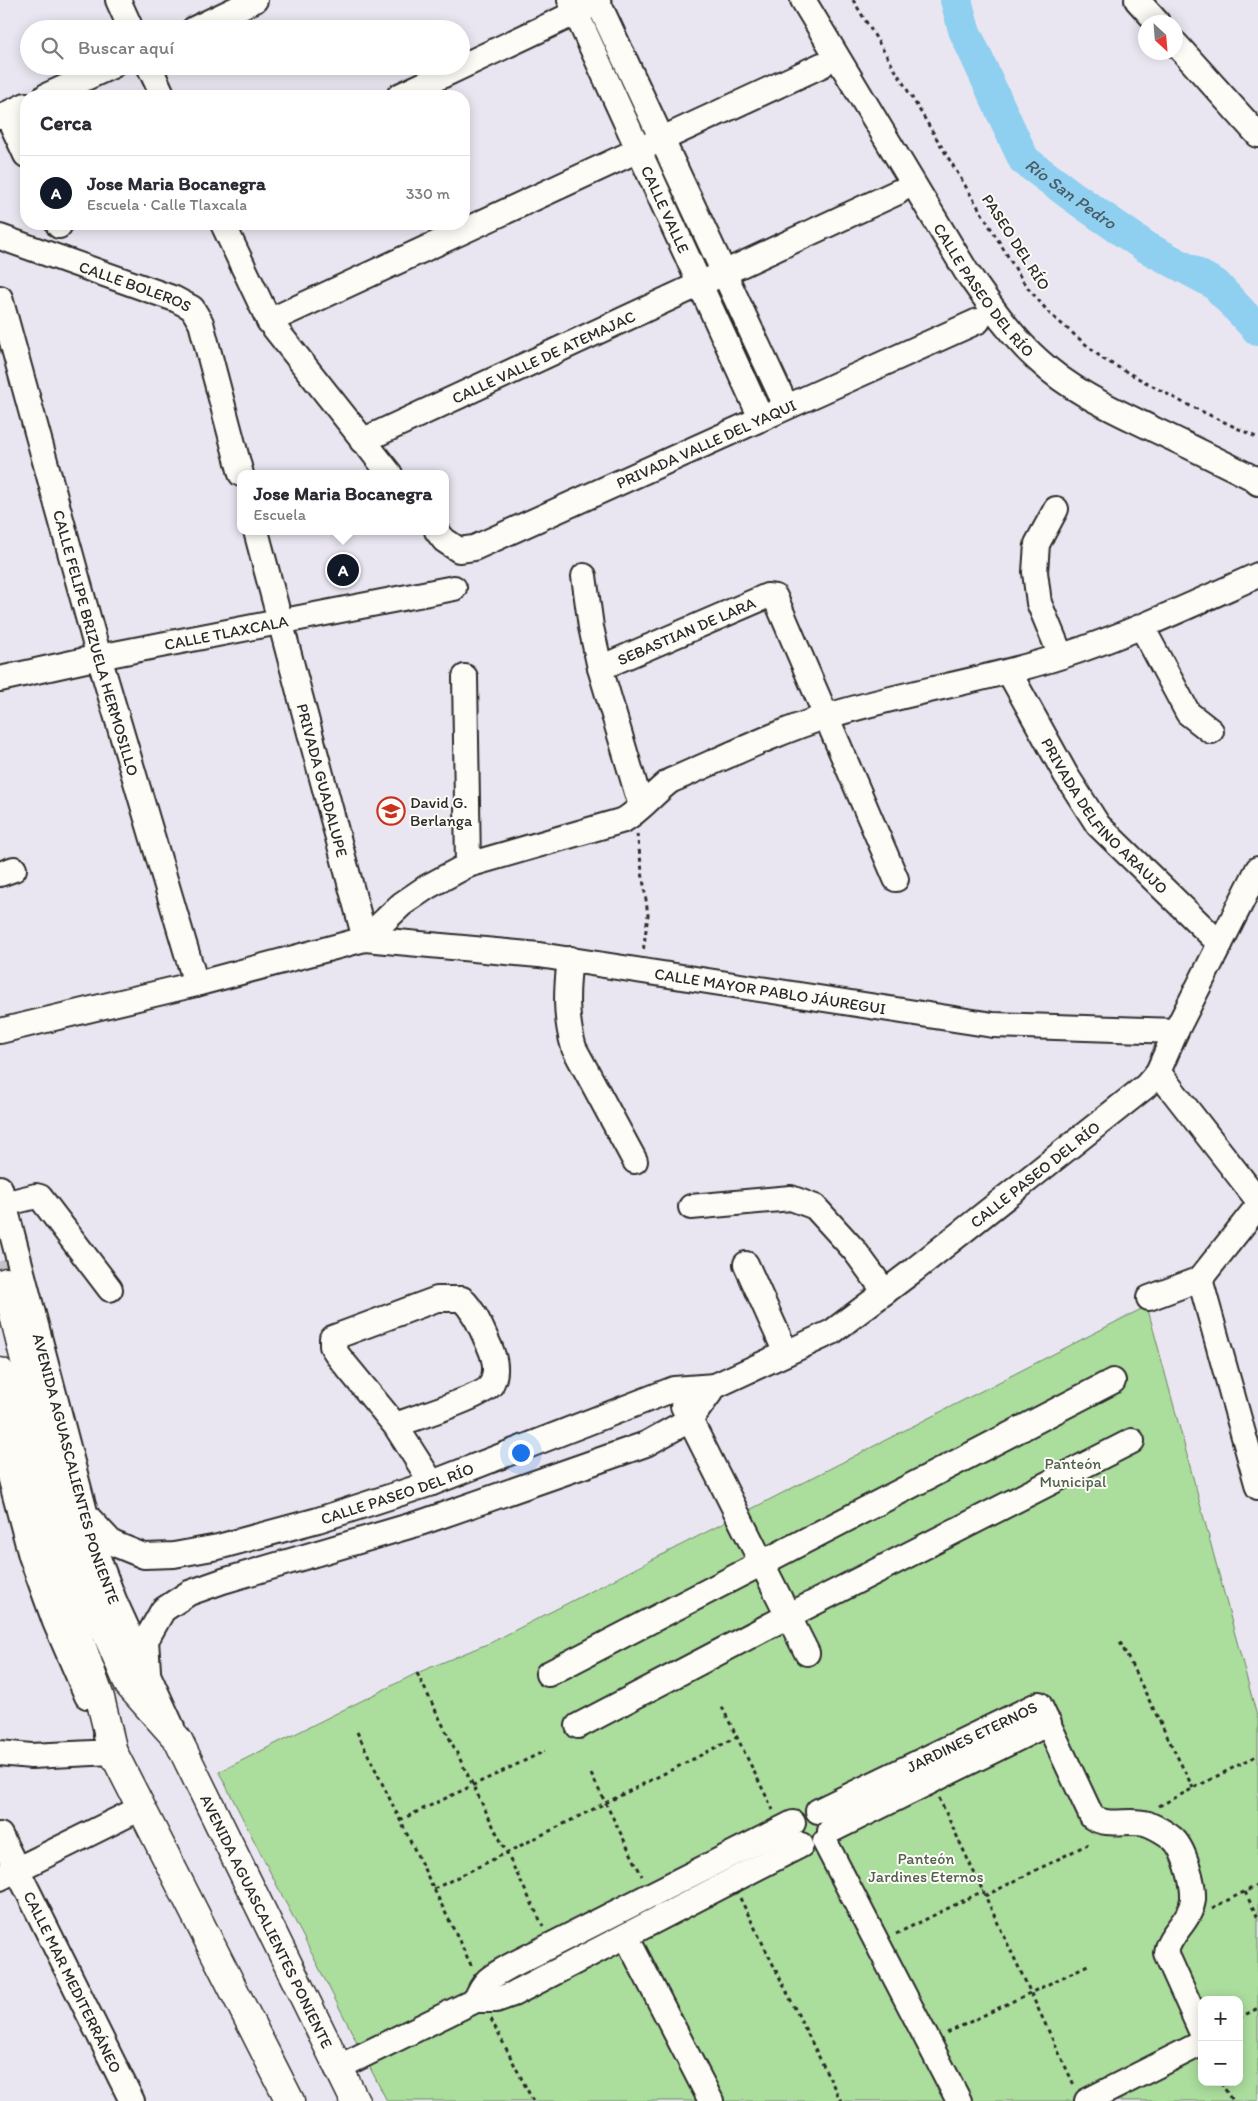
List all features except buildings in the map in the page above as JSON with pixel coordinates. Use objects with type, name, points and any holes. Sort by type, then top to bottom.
[{"type":"main road","name":"AVENIDA AGUASCALIENTES PONIENTE","points":[[6,1282],[62,1514],[110,1644],[129,1685],[178,1740],[337,2068],[355,2101]]},
{"type":"main road","points":[[0,1372],[48,1552],[100,1698],[113,1752],[282,2098]]},
{"type":"street","points":[[118,0],[127,20]]},
{"type":"street","points":[[213,20],[255,0]]},
{"type":"street","name":"CALLE PASEO DEL RÍO","points":[[803,0],[966,271],[997,313],[1037,360],[1067,384],[1101,405],[1189,445],[1251,477],[1258,483]]},
{"type":"street","points":[[1137,0],[1150,15]]},
{"type":"street","points":[[470,59],[572,6],[600,1]]},
{"type":"street","name":"CALLE VALLE","points":[[600,1],[661,139],[786,406]]},
{"type":"street","name":"CALLE VALLE","points":[[572,6],[761,418]]},
{"type":"street","points":[[1183,52],[1258,135]]},
{"type":"street","points":[[470,228],[822,64]]},
{"type":"street","points":[[59,90],[92,75]]},
{"type":"street","points":[[153,75],[160,90]]},
{"type":"street","points":[[411,90],[439,75]]},
{"type":"street","points":[[11,112],[20,138]]},
{"type":"street","name":"CALLE VALLE DE ATEMAJAC","points":[[362,441],[898,192]]},
{"type":"street","points":[[226,230],[269,321],[387,470]]},
{"type":"street","points":[[269,321],[465,230]]},
{"type":"street","name":"CALLE BOLEROS","points":[[0,237],[175,299],[192,308],[201,323],[240,470]]},
{"type":"street","name":"CALLE FELIPE BRIZUELA HERMOSILLO","points":[[0,298],[99,657],[196,984]]},
{"type":"street","name":"PRIVADA VALLE DEL YAQUI","points":[[440,535],[459,550],[474,548],[978,321]]},
{"type":"street","points":[[1056,509],[1037,544],[1035,572],[1039,603],[1061,656]]},
{"type":"street","points":[[257,535],[280,621]]},
{"type":"street","points":[[0,1031],[196,984],[365,939],[402,904],[427,887],[468,865],[624,820],[670,781],[785,731],[827,716],[906,694],[1009,672],[1061,656],[1142,627],[1258,575]]},
{"type":"street","points":[[584,576],[591,628],[600,668],[637,810]]},
{"type":"street","name":"CALLE TLAXCALA","points":[[0,679],[99,657],[454,588]]},
{"type":"street","name":"SEBASTIAN DE LARA","points":[[600,668],[772,595],[776,597],[827,716]]},
{"type":"street","name":"PRIVADA GUADALUPE","points":[[280,621],[365,939]]},
{"type":"street","points":[[1142,627],[1188,713],[1211,731]]},
{"type":"street","name":"PRIVADA DELFINO ARAUJO","points":[[1009,672],[1066,775],[1098,825],[1220,944]]},
{"type":"street","points":[[465,677],[468,865]]},
{"type":"street","points":[[827,716],[896,879]]},
{"type":"street","name":"CALLE PASEO DEL RÍO","points":[[85,1514],[112,1543],[144,1556],[174,1555],[218,1547],[318,1520],[432,1482],[674,1388],[715,1386],[832,1332],[1146,1086],[1158,1072],[1176,1031],[1258,869]]},
{"type":"street","name":"CALLE MAYOR PABLO JÁUREGUI","points":[[365,939],[570,959],[640,972],[993,1026],[1176,1031]]},
{"type":"street","points":[[570,959],[566,989],[568,1029],[574,1048],[635,1161]]},
{"type":"street","points":[[1158,1072],[1258,1200]]},
{"type":"street","points":[[2,1196],[40,1197],[110,1289]]},
{"type":"street","name":"AVENIDA AGUASCALIENTES PONIENTE","points":[[2,1196],[95,1550],[114,1600],[178,1740]]},
{"type":"street","points":[[691,1207],[791,1198],[815,1207],[855,1251],[885,1292]]},
{"type":"street","points":[[1149,1298],[1200,1280],[1258,1206]]},
{"type":"street","points":[[746,1264],[786,1353]]},
{"type":"street","points":[[1200,1280],[1258,1488]]},
{"type":"street","points":[[395,1425],[468,1398],[490,1387],[496,1373],[493,1354],[472,1309],[462,1299],[437,1299],[332,1338],[332,1346],[339,1357],[395,1425],[432,1482]]},
{"type":"street","points":[[548,1674],[1113,1381]]},
{"type":"street","name":"CALLE PASEO DEL RÍO","points":[[148,1671],[146,1640],[163,1610],[189,1593],[223,1581],[423,1522],[646,1444],[691,1419],[715,1386]]},
{"type":"street","points":[[674,1388],[807,1654]]},
{"type":"street","points":[[0,1438],[31,1556],[55,1622],[113,1752],[31,1756],[0,1753]]},
{"type":"street","points":[[578,1726],[788,1616],[1132,1441]]},
{"type":"street","name":"JARDINES ETERNOS","points":[[824,1828],[1039,1704],[1092,1818],[1100,1823],[1148,1824],[1173,1838],[1189,1868],[1193,1899],[1184,1924],[1167,1944],[1166,1953],[1198,2024]]},
{"type":"street","points":[[787,1826],[802,1845],[814,1848],[824,1828],[931,1781],[1049,1724]]},
{"type":"street","points":[[8,1874],[141,1808]]},
{"type":"street","points":[[482,2000],[492,1976],[787,1826],[801,1812],[812,1810],[824,1828],[928,2042],[959,2101]]},
{"type":"street","name":"CALLE MAR MEDITERRÁNEO","points":[[0,1835],[8,1874],[132,2101]]},
{"type":"street","points":[[337,2068],[482,2000],[496,2000],[513,1994],[802,1845]]},
{"type":"street","points":[[626,1936],[711,2101]]},
{"type":"street","points":[[1082,2096],[1198,2045]]},
{"type":"path","name":"PASEO DEL RÍO","points":[[853,0],[1024,283],[1050,314],[1103,359],[1182,402],[1258,438]]},
{"type":"path","points":[[637,810],[648,915],[640,972]]},
{"type":"path","points":[[1120,1642],[1193,1788]]},
{"type":"path","points":[[417,1673],[552,1944]]},
{"type":"path","points":[[722,1707],[787,1826]]},
{"type":"path","points":[[357,1732],[434,1889],[482,2000],[533,2101]]},
{"type":"path","points":[[434,1889],[737,1737]]},
{"type":"path","points":[[400,1820],[545,1751]]},
{"type":"path","points":[[1151,1810],[1258,1755]]},
{"type":"path","points":[[591,1774],[652,1894]]},
{"type":"path","points":[[931,1781],[1030,1993],[1082,2096]]},
{"type":"path","points":[[985,1896],[1088,1844]]},
{"type":"path","points":[[732,1882],[841,2101]]},
{"type":"path","points":[[1204,1912],[1258,1885]]},
{"type":"path","points":[[890,1937],[983,1891]]},
{"type":"path","points":[[1245,1892],[1258,1918]]},
{"type":"path","points":[[928,2042],[1090,1964]]},
{"type":"path","points":[[1243,2016],[1258,2008]]},
{"type":"path","points":[[1223,2086],[1232,2101]]},
{"type":"green space","name":"Panteón Jardines Eternos","points":[[1147,1306],[1258,1720],[1258,2101],[387,2101],[219,1772],[417,1673],[492,1642]]},
{"type":"waterway","name":"Río San Pedro","points":[[956,0],[964,30],[1024,160],[1146,247],[1215,284],[1258,330]]},
{"type":"tunnel","points":[[0,1261],[6,1282]]},
{"type":"place","name":"Jose Maria Bocanegra","points":[[343,570]]},
{"type":"place","name":"David G. Berlanga","points":[[391,811]]},
{"type":"park label","name":"Panteón Municipal","points":[[1073,1472]]}]
